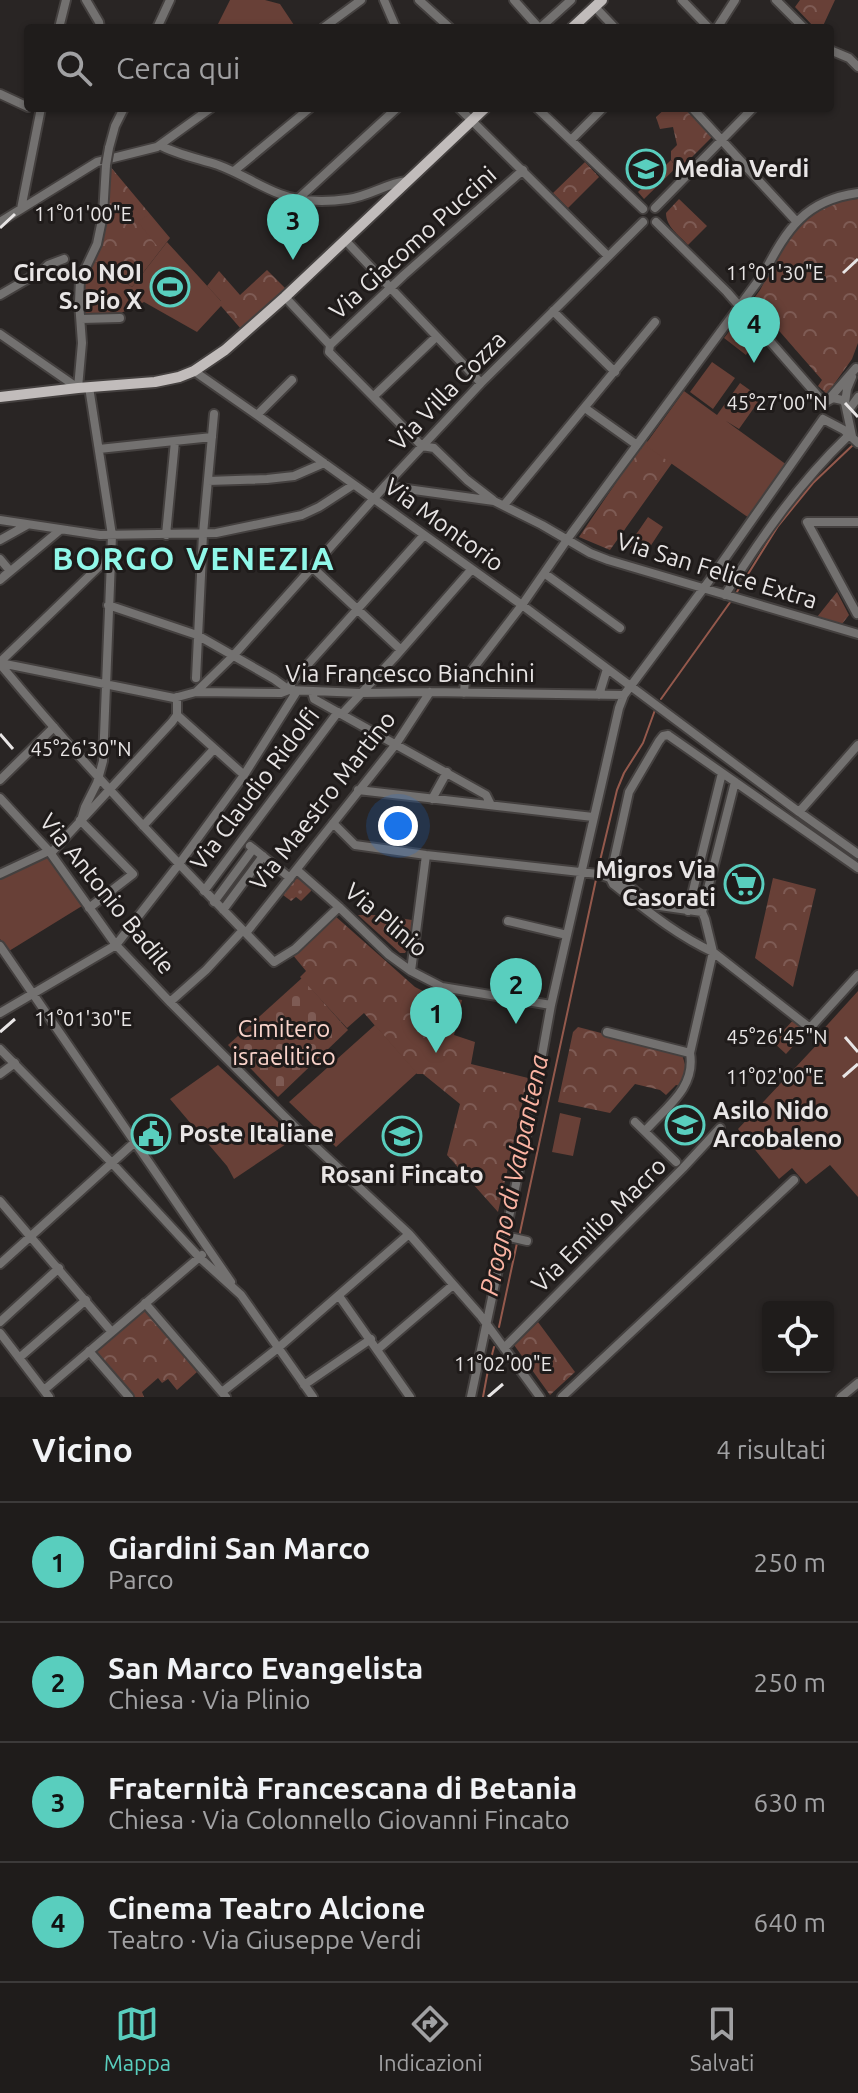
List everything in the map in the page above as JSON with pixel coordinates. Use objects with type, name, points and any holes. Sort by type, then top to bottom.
[{"type":"main road","points":[[576,24],[597,3]]},
{"type":"main road","points":[[0,397],[155,382],[194,371],[225,350],[285,297],[481,112]]},
{"type":"street","points":[[60,24],[66,0]]},
{"type":"street","points":[[86,0],[99,24]]},
{"type":"street","points":[[159,24],[170,0]]},
{"type":"street","points":[[328,24],[361,0]]},
{"type":"street","points":[[384,0],[393,24]]},
{"type":"street","points":[[419,0],[446,24]]},
{"type":"street","points":[[514,0],[536,24]]},
{"type":"street","points":[[544,24],[571,0]]},
{"type":"street","points":[[682,0],[705,24]]},
{"type":"street","points":[[720,24],[735,0]]},
{"type":"street","points":[[776,0],[788,6],[801,24]]},
{"type":"street","points":[[597,3],[612,24]]},
{"type":"street","points":[[834,52],[849,58],[858,67]]},
{"type":"street","points":[[0,94],[24,106]]},
{"type":"street","points":[[21,209],[40,112]]},
{"type":"street","points":[[81,819],[103,761],[112,535],[99,449],[83,387],[80,280],[97,244],[109,148],[122,112]]},
{"type":"street","points":[[2,218],[97,162],[163,143],[206,112]]},
{"type":"street","points":[[234,171],[303,112]]},
{"type":"street","points":[[299,198],[393,112]]},
{"type":"street","points":[[463,112],[608,256]]},
{"type":"street","points":[[541,112],[643,209]]},
{"type":"street","points":[[571,140],[599,112]]},
{"type":"street","points":[[696,112],[796,221]]},
{"type":"street","points":[[655,208],[749,112]]},
{"type":"street","points":[[163,143],[172,152],[184,153],[234,171],[284,196],[321,201],[349,199],[407,181]]},
{"type":"street","name":"Via Giacomo Puccini","points":[[330,345],[523,170]]},
{"type":"street","points":[[464,693],[465,679],[764,273],[796,221],[829,199],[858,193]]},
{"type":"street","points":[[649,206],[655,208],[659,213],[656,222],[649,225],[643,222],[640,214],[643,209],[649,206]]},
{"type":"street","name":"Via Villa Cozza","points":[[196,692],[233,656],[481,383],[643,222]]},
{"type":"street","points":[[656,222],[740,305],[826,401]]},
{"type":"street","points":[[345,240],[481,383]]},
{"type":"street","points":[[0,295],[48,265],[64,259]]},
{"type":"street","points":[[285,297],[330,345],[329,352],[422,446],[434,448],[494,501]]},
{"type":"street","points":[[553,311],[615,372]]},
{"type":"street","points":[[81,319],[120,318]]},
{"type":"street","points":[[504,505],[655,322]]},
{"type":"street","points":[[0,334],[83,387]]},
{"type":"street","points":[[374,396],[436,337]]},
{"type":"street","points":[[854,439],[823,419],[821,410],[857,366]]},
{"type":"street","points":[[835,425],[842,422],[847,389],[857,366]]},
{"type":"street","name":"Via Montorio","points":[[194,371],[522,605],[858,854]]},
{"type":"street","points":[[257,415],[292,380]]},
{"type":"street","points":[[846,410],[858,397]]},
{"type":"street","points":[[826,401],[838,398],[846,410],[854,439]]},
{"type":"street","points":[[585,408],[637,445]]},
{"type":"street","points":[[196,678],[203,534],[214,414]]},
{"type":"street","points":[[471,1397],[551,1005],[624,695],[823,419]]},
{"type":"street","points":[[99,449],[212,437]]},
{"type":"street","points":[[726,596],[767,532],[808,477],[843,440],[854,439]]},
{"type":"street","points":[[166,535],[175,441]]},
{"type":"street","points":[[208,481],[294,476],[324,463]]},
{"type":"street","points":[[467,480],[472,497]]},
{"type":"street","points":[[0,520],[112,535],[203,534],[302,515],[353,485]]},
{"type":"street","name":"Via San Felice Extra","points":[[385,486],[494,501],[608,560],[855,633]]},
{"type":"street","points":[[751,521],[767,532]]},
{"type":"street","points":[[855,633],[858,614],[807,522],[858,522]]},
{"type":"street","points":[[0,540],[27,525]]},
{"type":"street","points":[[0,579],[60,530]]},
{"type":"street","points":[[0,1013],[116,945],[244,775],[293,701],[292,682],[424,535]]},
{"type":"street","points":[[0,663],[112,553]]},
{"type":"street","points":[[0,559],[10,571],[0,579]]},
{"type":"street","points":[[312,567],[401,650]]},
{"type":"street","name":"Via Claudio Ridolfi","points":[[204,891],[340,713],[401,650],[471,570]]},
{"type":"street","points":[[544,573],[620,628]]},
{"type":"street","points":[[108,605],[197,635],[293,691]]},
{"type":"street","points":[[0,663],[164,697],[196,692]]},
{"type":"street","points":[[0,663],[110,790],[274,962],[295,949],[339,907]]},
{"type":"street","points":[[599,695],[607,669]]},
{"type":"street","name":"Via Francesco Bianchini","points":[[196,692],[624,695]]},
{"type":"street","points":[[312,692],[314,699],[486,795],[491,805]]},
{"type":"street","name":"Via Maestro Martino","points":[[170,1002],[245,932],[297,870],[396,744],[430,692]]},
{"type":"street","points":[[0,874],[50,852],[177,715],[177,697]]},
{"type":"street","points":[[177,715],[244,775]]},
{"type":"street","points":[[669,715],[665,727],[668,735],[858,868]]},
{"type":"street","points":[[0,780],[54,727]]},
{"type":"street","points":[[668,735],[659,741],[629,792],[610,878],[613,884],[658,919],[713,952],[810,1028],[858,975]]},
{"type":"street","points":[[799,812],[858,745]]},
{"type":"street","points":[[143,826],[214,749]]},
{"type":"street","points":[[432,799],[447,772]]},
{"type":"street","points":[[688,911],[722,773]]},
{"type":"street","points":[[645,1131],[687,1084],[692,1065],[690,1053],[713,952],[702,912],[735,782]]},
{"type":"street","points":[[358,790],[593,817]]},
{"type":"street","name":"Via Antonio Badile","points":[[0,798],[50,852],[116,945],[306,1138],[409,1234],[486,1324],[540,1397]]},
{"type":"street","points":[[81,819],[133,874],[89,908]]},
{"type":"street","points":[[333,823],[355,845],[617,877],[653,905],[702,912]]},
{"type":"street","points":[[242,840],[290,878]]},
{"type":"street","points":[[214,902],[253,849]]},
{"type":"street","points":[[411,971],[426,855]]},
{"type":"street","points":[[223,910],[263,856]]},
{"type":"street","name":"Via Plinio","points":[[297,870],[389,955],[411,971],[442,987],[551,1005]]},
{"type":"street","points":[[508,921],[567,935]]},
{"type":"street","points":[[0,946],[313,1397]]},
{"type":"street","points":[[607,1032],[690,1053]]},
{"type":"street","points":[[0,1049],[199,1257],[241,1295]]},
{"type":"street","points":[[0,1074],[15,1063]]},
{"type":"street","points":[[635,1122],[676,1162]]},
{"type":"street","name":"Via Emilio Macro","points":[[504,1348],[720,1128]]},
{"type":"street","points":[[0,1264],[135,1142]]},
{"type":"street","points":[[562,1397],[794,1180]]},
{"type":"street","points":[[0,1201],[111,1331]]},
{"type":"street","points":[[145,1303],[224,1394],[409,1234]]},
{"type":"street","points":[[505,1236],[527,1241]]},
{"type":"street","points":[[0,1333],[47,1394],[111,1331],[208,1249]]},
{"type":"street","points":[[0,1322],[59,1268]]},
{"type":"street","points":[[378,1349],[453,1285]]},
{"type":"street","points":[[339,1296],[410,1397]]},
{"type":"street","points":[[19,1358],[86,1300]]},
{"type":"street","points":[[304,1385],[371,1339]]},
{"type":"street","points":[[89,1351],[129,1397]]},
{"type":"street","points":[[841,1397],[858,1383]]},
{"type":"green space","points":[[230,0],[265,0],[280,4],[293,24],[218,24]]},
{"type":"green space","points":[[800,0],[835,0],[824,24],[811,24],[795,7]]},
{"type":"green space","points":[[662,112],[689,112],[712,137],[679,170],[671,160],[671,151],[677,145],[673,127],[660,129],[656,117]]},
{"type":"green space","points":[[683,153],[687,157],[644,199],[638,192],[671,160],[673,163]]},
{"type":"green space","points":[[585,162],[599,177],[568,208],[553,193]]},
{"type":"green space","points":[[109,165],[170,238],[132,287],[93,260]]},
{"type":"green space","points":[[679,199],[707,226],[688,245],[668,222],[666,213]]},
{"type":"green space","points":[[858,199],[858,343],[852,359],[827,394],[818,386],[822,380],[760,309],[755,312],[749,305],[794,227],[833,201]]},
{"type":"green space","points":[[149,214],[169,238],[158,247],[138,222]]},
{"type":"green space","name":"Circolo NOI S. Pio X","points":[[167,242],[221,301],[221,306],[197,332],[144,302],[119,314],[83,317],[81,280],[93,260],[132,287]]},
{"type":"green space","points":[[267,270],[286,289],[241,329],[207,286],[219,271],[240,295]]},
{"type":"green space","points":[[740,317],[758,338],[746,355],[724,338]]},
{"type":"green space","points":[[712,362],[735,378],[713,409],[690,392]]},
{"type":"green space","points":[[740,383],[761,398],[739,429],[726,421],[787,465],[749,518],[645,445],[684,391],[717,415]]},
{"type":"green space","points":[[645,440],[675,459],[610,550],[579,537]]},
{"type":"green space","points":[[648,517],[663,527],[644,556],[628,546]]},
{"type":"green space","points":[[837,592],[849,615],[842,624],[817,617]]},
{"type":"green space","points":[[47,855],[82,906],[9,951],[0,939],[0,877]]},
{"type":"green space","points":[[297,878],[311,891],[301,901],[296,897],[291,901],[283,893]]},
{"type":"green space","points":[[773,878],[816,889],[793,987],[755,958]]},
{"type":"green space","points":[[334,915],[415,987],[429,994],[462,1000],[454,1035],[475,1042],[471,1064],[528,1078],[498,1212],[447,1155],[460,1104],[423,1074],[417,1074],[364,1013],[347,1028],[300,977],[306,971],[292,954]]},
{"type":"green space","points":[[358,915],[412,920],[410,945],[405,953],[400,953]]},
{"type":"green space","name":"Cimitero israelitico","points":[[302,978],[348,1030],[278,1097],[228,1045]]},
{"type":"green space","points":[[858,991],[858,1197],[830,1165],[806,1184],[792,1168],[779,1179],[738,1129],[823,1038],[819,1034]]},
{"type":"green space","points":[[795,1018],[808,1030],[786,1054],[773,1042]]},
{"type":"green space","points":[[375,1025],[417,1073],[336,1147],[289,1102]]},
{"type":"green space","points":[[578,1027],[682,1054],[686,1068],[681,1086],[676,1085],[666,1095],[660,1090],[635,1084],[610,1113],[558,1102],[573,1032]]},
{"type":"green space","points":[[218,1065],[295,1138],[234,1179],[227,1166],[170,1099]]},
{"type":"green space","points":[[560,1113],[581,1118],[573,1156],[552,1152]]},
{"type":"green space","points":[[144,1309],[197,1372],[177,1390],[168,1379],[162,1383],[158,1378],[142,1392],[144,1397],[135,1397],[95,1351]]},
{"type":"green space","points":[[538,1322],[575,1372],[550,1395],[514,1345]]},
{"type":"waterway","name":"Progno di Valpantena","points":[[735,595],[778,526],[813,483],[854,444]]},
{"type":"waterway","name":"Progno di Valpantena","points":[[661,699],[731,601]]},
{"type":"waterway","name":"Progno di Valpantena","points":[[598,869],[617,790],[643,743],[655,710]]},
{"type":"waterway","name":"Progno di Valpantena","points":[[519,1237],[597,875]]},
{"type":"waterway","name":"Progno di Valpantena","points":[[499,1327],[517,1243]]},
{"type":"waterway","name":"Progno di Valpantena","points":[[483,1397],[494,1347]]},
{"type":"place","name":"Media Verdi","points":[[646,169]]},
{"type":"place","name":"Fraternità Francescana di Betania","points":[[293,260]]},
{"type":"place","name":"Circolo NOI S. Pio X","points":[[170,287]]},
{"type":"place","name":"Cinema Teatro Alcione","points":[[754,363]]},
{"type":"place","name":"Migros Via Casorati","points":[[744,884]]},
{"type":"place","name":"San Marco Evangelista","points":[[516,1024]]},
{"type":"place","name":"Giardini San Marco","points":[[436,1053]]},
{"type":"place","name":"Asilo Nido Arcobaleno","points":[[685,1125]]},
{"type":"place","name":"Poste Italiane","points":[[151,1134]]},
{"type":"place","name":"Rosani Fincato","points":[[402,1136]]},
{"type":"district","name":"BORGO VENEZIA","points":[[194,559]]}]
